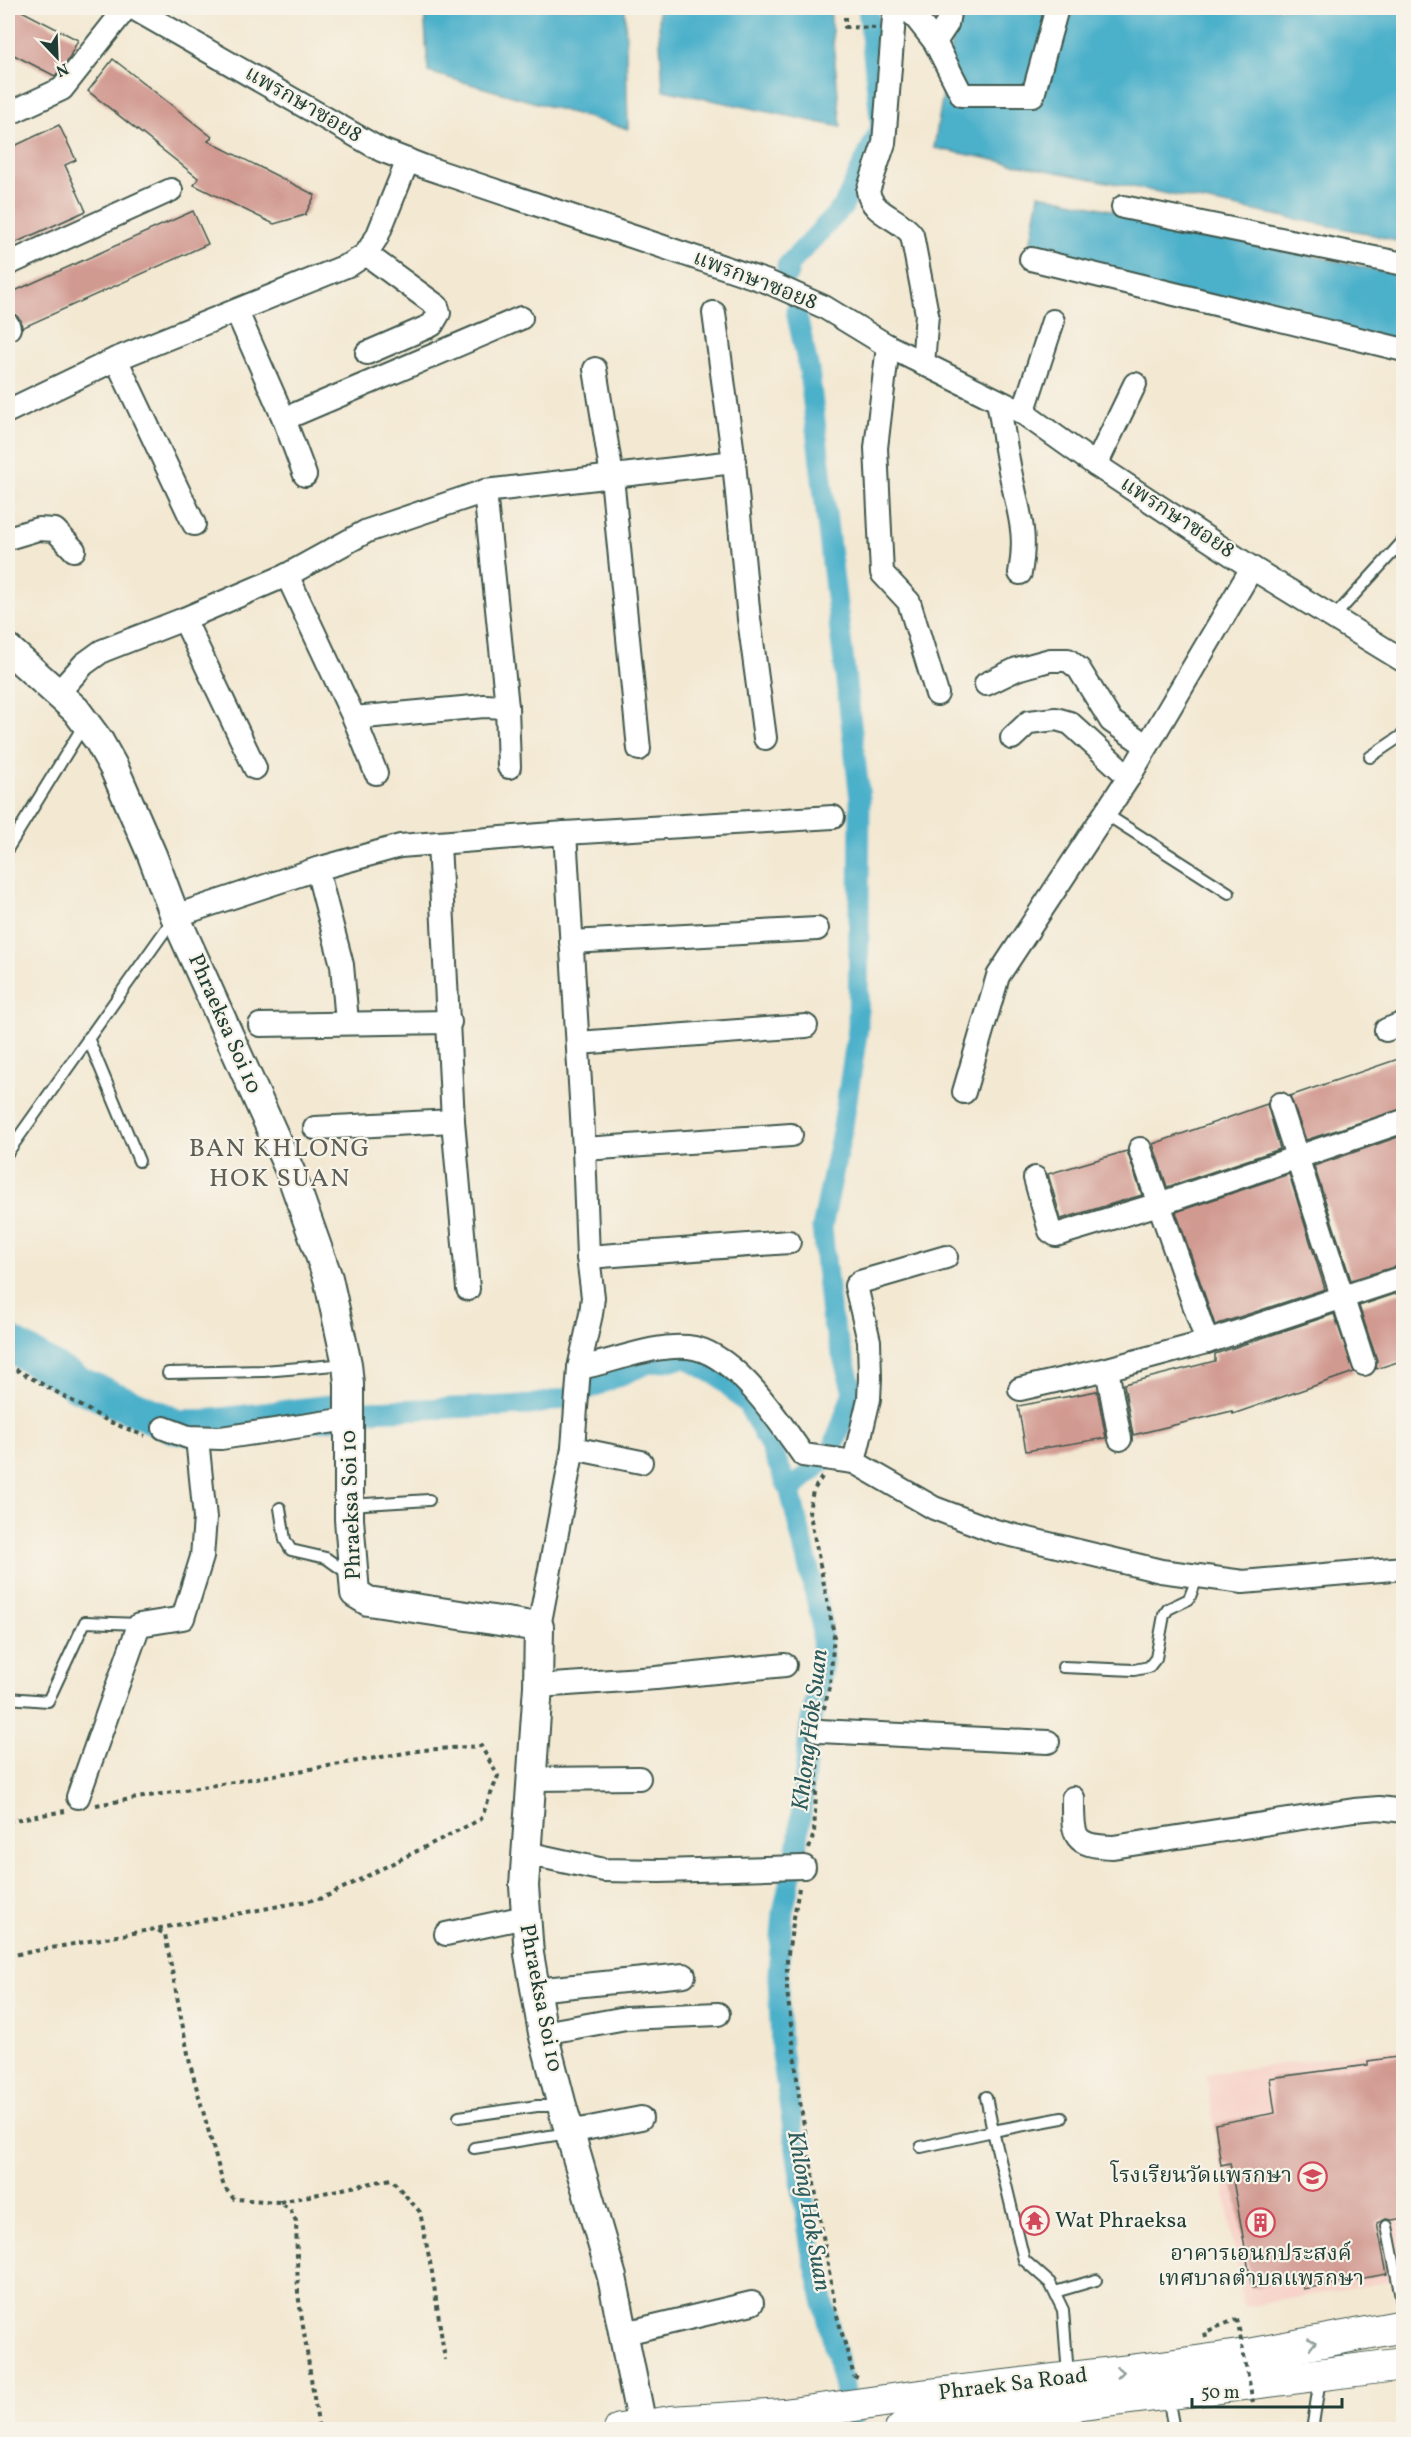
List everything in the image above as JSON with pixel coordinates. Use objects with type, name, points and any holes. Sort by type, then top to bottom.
[{"type":"main road","name":"Phraek Sa Road","points":[[631,2428],[818,2411],[868,2392],[1068,2405],[1253,2354],[1404,2326]]},
{"type":"main road","name":"Phraek Sa Road","points":[[901,2430],[1068,2405],[1404,2364]]},
{"type":"street","points":[[8,114],[62,89],[126,8]]},
{"type":"street","name":"แพรกษาซอย8","points":[[133,8],[381,150],[768,282],[824,307],[888,346],[1023,413],[1096,465],[1252,568],[1404,661]]},
{"type":"street","points":[[923,364],[927,314],[912,235],[904,225],[875,208],[868,191],[884,143],[894,16],[906,8],[935,42],[963,95],[1033,95],[1057,8]]},
{"type":"street","points":[[935,42],[947,24],[950,8]]},
{"type":"street","points":[[8,411],[116,359],[351,264],[366,254],[377,237],[408,160]]},
{"type":"street","points":[[8,264],[171,190]]},
{"type":"street","points":[[1123,207],[1404,264]]},
{"type":"street","points":[[366,254],[428,298],[437,306],[439,313],[432,325],[367,353]]},
{"type":"street","points":[[1031,259],[1404,350]]},
{"type":"street","points":[[237,312],[284,419],[305,475]]},
{"type":"street","points":[[714,313],[734,462],[749,619],[765,738]]},
{"type":"street","points":[[284,419],[521,318]]},
{"type":"street","points":[[1023,413],[1053,321]]},
{"type":"street","points":[[888,346],[876,448],[882,573],[909,602],[937,694]]},
{"type":"street","points":[[116,359],[194,524]]},
{"type":"street","points":[[595,369],[612,477],[639,749]]},
{"type":"street","points":[[1096,465],[1135,384]]},
{"type":"street","points":[[998,401],[1012,480],[1022,519],[1024,551],[1020,573]]},
{"type":"street","points":[[57,694],[84,664],[102,651],[287,575],[367,531],[485,491],[734,462]]},
{"type":"street","points":[[485,491],[507,707],[509,767]]},
{"type":"street","points":[[8,538],[38,529],[55,530],[74,550]]},
{"type":"street","points":[[963,1092],[998,976],[1129,777],[1252,568]]},
{"type":"street","points":[[287,575],[354,718],[376,773]]},
{"type":"street","points":[[184,619],[255,768]]},
{"type":"street","name":"Phraeksa Soi 10","points":[[8,649],[76,710],[114,768],[152,855],[175,916],[290,1171],[328,1278],[347,1364],[350,1384],[349,1505],[352,1577],[356,1593],[368,1600],[538,1627],[538,1686],[526,1853],[525,1917],[534,1990],[543,2033],[601,2235],[625,2333],[631,2428]]},
{"type":"street","points":[[986,684],[1017,669],[1050,660],[1068,660],[1079,669],[1111,721],[1147,746]]},
{"type":"street","points":[[354,718],[484,706],[507,707]]},
{"type":"street","points":[[1012,738],[1029,722],[1056,719],[1070,723],[1129,777]]},
{"type":"street","points":[[175,916],[317,869],[400,846],[565,832],[833,817]]},
{"type":"street","points":[[538,1627],[574,1439],[578,1373],[593,1297],[588,1257],[584,1149],[565,832]]},
{"type":"street","points":[[439,843],[450,1022],[453,1121],[468,1289]]},
{"type":"street","points":[[317,869],[342,964],[346,1022]]},
{"type":"street","points":[[571,942],[818,929]]},
{"type":"street","points":[[260,1025],[450,1022]]},
{"type":"street","points":[[578,1043],[806,1026]]},
{"type":"street","points":[[1280,1104],[1364,1364]]},
{"type":"street","points":[[315,1128],[453,1121]]},
{"type":"street","points":[[1035,1178],[1050,1231],[1054,1235],[1159,1204],[1404,1121]]},
{"type":"street","points":[[584,1149],[791,1135]]},
{"type":"street","points":[[1140,1149],[1207,1342]]},
{"type":"street","points":[[588,1257],[789,1242]]},
{"type":"street","points":[[833,1462],[869,1399],[869,1341],[855,1286],[860,1282],[946,1257]]},
{"type":"street","points":[[1020,1389],[1107,1369],[1207,1342],[1404,1276]]},
{"type":"street","points":[[578,1373],[653,1350],[689,1347],[714,1356],[752,1386],[802,1455],[833,1462],[934,1508],[995,1531],[1161,1571],[1195,1585],[1404,1568]]},
{"type":"street","points":[[1107,1369],[1120,1439]]},
{"type":"street","points":[[158,1433],[197,1438],[221,1438],[348,1419]]},
{"type":"street","points":[[80,1804],[140,1624],[183,1618],[202,1557],[205,1518],[197,1438]]},
{"type":"street","points":[[574,1439],[641,1462]]},
{"type":"street","points":[[538,1686],[656,1678],[785,1665]]},
{"type":"street","points":[[819,1731],[1048,1742]]},
{"type":"street","points":[[531,1779],[639,1778]]},
{"type":"street","points":[[1073,1798],[1073,1829],[1080,1840],[1092,1847],[1113,1847],[1353,1810],[1380,1808],[1404,1811]]},
{"type":"street","points":[[526,1853],[604,1870],[659,1871],[804,1867]]},
{"type":"street","points":[[446,1934],[525,1917]]},
{"type":"street","points":[[534,1990],[684,1975]]},
{"type":"street","points":[[543,2033],[626,2018],[718,2014]]},
{"type":"street","points":[[566,2119],[641,2118]]},
{"type":"street","points":[[625,2333],[752,2303]]},
{"type":"lane","points":[[1334,617],[1404,540]]},
{"type":"lane","points":[[8,848],[86,723]]},
{"type":"lane","points":[[1370,758],[1404,734]]},
{"type":"lane","points":[[1104,813],[1229,893]]},
{"type":"lane","points":[[8,1152],[175,916]]},
{"type":"lane","points":[[88,1038],[139,1161]]},
{"type":"lane","points":[[168,1373],[264,1371],[347,1364]]},
{"type":"lane","points":[[349,1505],[429,1500]]},
{"type":"lane","points":[[280,1508],[285,1540],[291,1550],[326,1558],[352,1577]]},
{"type":"lane","points":[[1063,1667],[1134,1670],[1149,1667],[1156,1658],[1165,1612],[1195,1585]]},
{"type":"lane","points":[[8,1698],[48,1701],[85,1622],[140,1624]]},
{"type":"lane","points":[[986,2097],[1024,2260],[1050,2283],[1062,2310],[1068,2405]]},
{"type":"lane","points":[[459,2117],[537,2106],[566,2119]]},
{"type":"lane","points":[[921,2147],[1062,2118]]},
{"type":"lane","points":[[474,2148],[566,2119]]},
{"type":"lane","points":[[1387,2226],[1404,2313]]},
{"type":"lane","points":[[1055,2292],[1096,2280]]},
{"type":"lane","points":[[1312,2430],[1321,2375]]},
{"type":"lane","points":[[1168,2394],[1174,2430]]},
{"type":"path","points":[[845,8],[845,27],[893,28]]},
{"type":"path","points":[[8,1365],[110,1422],[158,1433]]},
{"type":"path","points":[[833,1462],[817,1483],[809,1509],[834,1634],[830,1685],[819,1731],[814,1833],[792,1922],[787,1959],[788,1990],[798,2084],[839,2330],[854,2376],[868,2392]]},
{"type":"path","points":[[8,1821],[80,1804],[423,1750],[481,1746],[498,1776],[481,1820],[323,1898],[8,1956]]},
{"type":"path","points":[[155,1929],[165,1934],[190,2064],[224,2187],[234,2199],[279,2202],[391,2179],[420,2212],[446,2360]]},
{"type":"path","points":[[279,2202],[290,2209],[296,2221],[298,2294],[319,2430]]},
{"type":"path","points":[[1205,2332],[1236,2319],[1253,2402]]},
{"type":"shaded area","name":"โรงเรียนวัดแพรกษา","points":[[1403,2048],[1403,2279],[1243,2307],[1206,2074]]},
{"type":"water","points":[[424,8],[625,8],[628,129],[428,72]]},
{"type":"water","points":[[658,8],[830,8],[841,127],[663,90]]},
{"type":"water","points":[[957,8],[1403,8],[1403,243],[1366,233],[934,148]]},
{"type":"water","points":[[1039,194],[1403,276],[1403,355],[1028,258]]},
{"type":"building","points":[[8,8],[16,8],[78,40],[68,60],[55,76],[8,52]]},
{"type":"building","points":[[113,59],[212,137],[208,141],[315,195],[305,215],[274,224],[194,185],[198,178],[88,91]]},
{"type":"building","points":[[59,125],[76,160],[65,165],[86,211],[8,246],[8,149]]},
{"type":"building","points":[[193,211],[208,244],[22,328],[21,320],[12,312],[8,294]]},
{"type":"building","points":[[1404,1057],[1404,1108],[1306,1140],[1290,1096]]},
{"type":"building","points":[[1267,1104],[1280,1149],[1167,1187],[1153,1144]]},
{"type":"building","points":[[1404,1135],[1404,1264],[1351,1280],[1314,1166]]},
{"type":"building","points":[[1127,1151],[1142,1195],[1061,1219],[1048,1174]]},
{"type":"building","points":[[1289,1174],[1325,1289],[1215,1325],[1176,1212]]},
{"type":"building","points":[[1404,1291],[1404,1360],[1376,1369],[1377,1360],[1359,1306]]},
{"type":"building","points":[[1334,1314],[1354,1372],[1233,1414],[1232,1411],[1133,1435],[1124,1384],[1215,1361],[1215,1354]]},
{"type":"building","points":[[1097,1391],[1106,1438],[1026,1451],[1018,1406]]},
{"type":"building","name":"โรงเรียนวัดแพรกษา","points":[[1404,2056],[1404,2218],[1386,2219],[1377,2223],[1387,2274],[1303,2289],[1301,2279],[1252,2288],[1230,2163],[1221,2165],[1215,2124],[1275,2113],[1270,2078],[1368,2065],[1368,2061]]},
{"type":"waterway","points":[[788,274],[787,266],[843,207],[881,127],[868,8]]},
{"type":"waterway","points":[[790,1491],[831,1454],[853,1392],[831,1316],[822,1228],[843,1126],[858,1028],[860,799],[809,370],[796,311]]},
{"type":"waterway","name":"Khlong Hok Suan","points":[[8,1343],[78,1384],[178,1427],[208,1427],[333,1412]]},
{"type":"waterway","name":"Khlong Hok Suan","points":[[366,1411],[531,1405],[567,1398],[649,1363],[686,1358],[721,1378],[748,1405],[768,1442],[790,1491],[821,1619],[823,1662],[810,1725],[798,1843],[783,1912],[778,1974],[781,2049],[811,2249],[854,2430]]},
{"type":"place","name":"โรงเรียนวัดแพรกษา","points":[[1313,2176]]},
{"type":"place","name":"Wat Phraeksa","points":[[1034,2221]]},
{"type":"place","name":"อาคารเอนกประสงค์ เทศบาลตำบลแพรกษา","points":[[1261,2222]]},
{"type":"district","name":"BAN KHLONG HOK SUAN","points":[[280,1164]]}]
